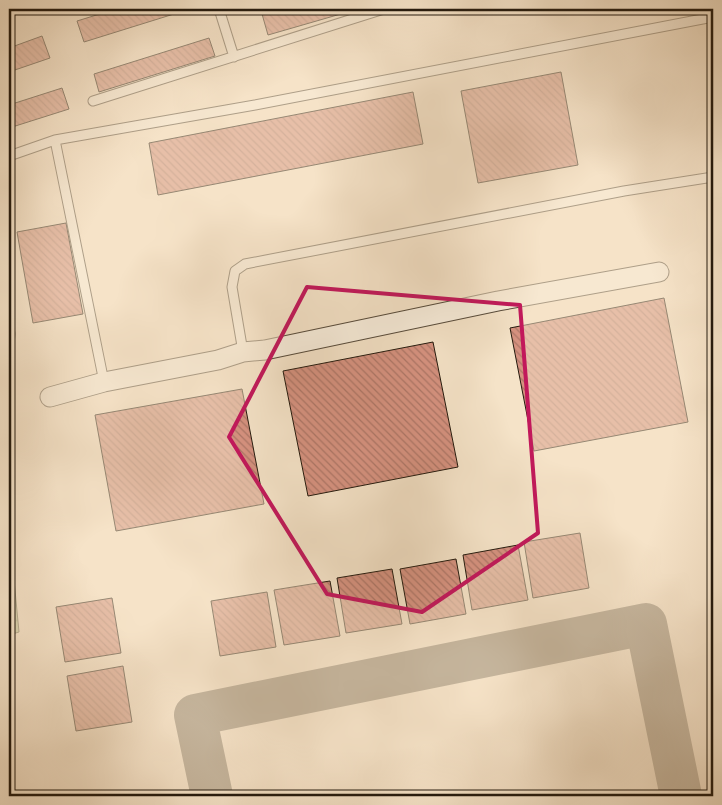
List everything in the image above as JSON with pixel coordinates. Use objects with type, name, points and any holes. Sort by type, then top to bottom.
[{"type":"street","points":[[50,397],[104,382],[218,360],[243,352],[265,350],[498,301],[659,272]]},
{"type":"lane","points":[[220,9],[234,57]]},
{"type":"lane","points":[[92,101],[384,9]]},
{"type":"lane","points":[[9,156],[55,140],[254,105],[713,17]]},
{"type":"lane","points":[[55,140],[104,382]]},
{"type":"lane","points":[[243,352],[232,287],[234,271],[245,264],[624,191],[713,177]]},
{"type":"lane","points":[[9,328],[9,344]]},
{"type":"highlighted area","points":[[307,287],[520,305],[538,533],[422,612],[327,594],[229,437]]},
{"type":"green space","points":[[9,528],[19,632],[9,635]]},
{"type":"building","points":[[116,9],[190,9],[84,42],[77,21]]},
{"type":"building","points":[[281,9],[358,9],[268,35],[262,14]]},
{"type":"building","points":[[42,36],[50,58],[9,72],[9,48]]},
{"type":"building","points":[[209,38],[215,56],[99,92],[94,74]]},
{"type":"building","points":[[561,72],[578,165],[478,183],[461,91]]},
{"type":"building","points":[[62,88],[69,109],[9,128],[9,105]]},
{"type":"building","points":[[413,92],[423,144],[158,195],[149,143]]},
{"type":"building","points":[[66,223],[83,314],[33,323],[17,232]]},
{"type":"building","points":[[664,298],[688,422],[534,451],[510,328]]},
{"type":"building","points":[[433,342],[458,467],[308,496],[283,371]]},
{"type":"building","points":[[242,389],[264,504],[116,531],[95,415]]},
{"type":"building","points":[[580,533],[589,588],[533,598],[524,542]]},
{"type":"building","points":[[518,545],[528,600],[472,610],[463,555]]},
{"type":"building","points":[[456,559],[466,614],[410,624],[400,569]]},
{"type":"building","points":[[392,569],[402,624],[346,633],[337,578]]},
{"type":"building","points":[[330,581],[340,636],[284,645],[274,590]]},
{"type":"building","points":[[267,592],[276,647],[220,656],[211,601]]},
{"type":"building","points":[[112,598],[121,653],[65,662],[56,607]]},
{"type":"building","points":[[123,666],[132,722],[76,731],[67,676]]},
{"type":"taxiway","points":[[212,796],[195,715],[646,624],[681,796]]}]
